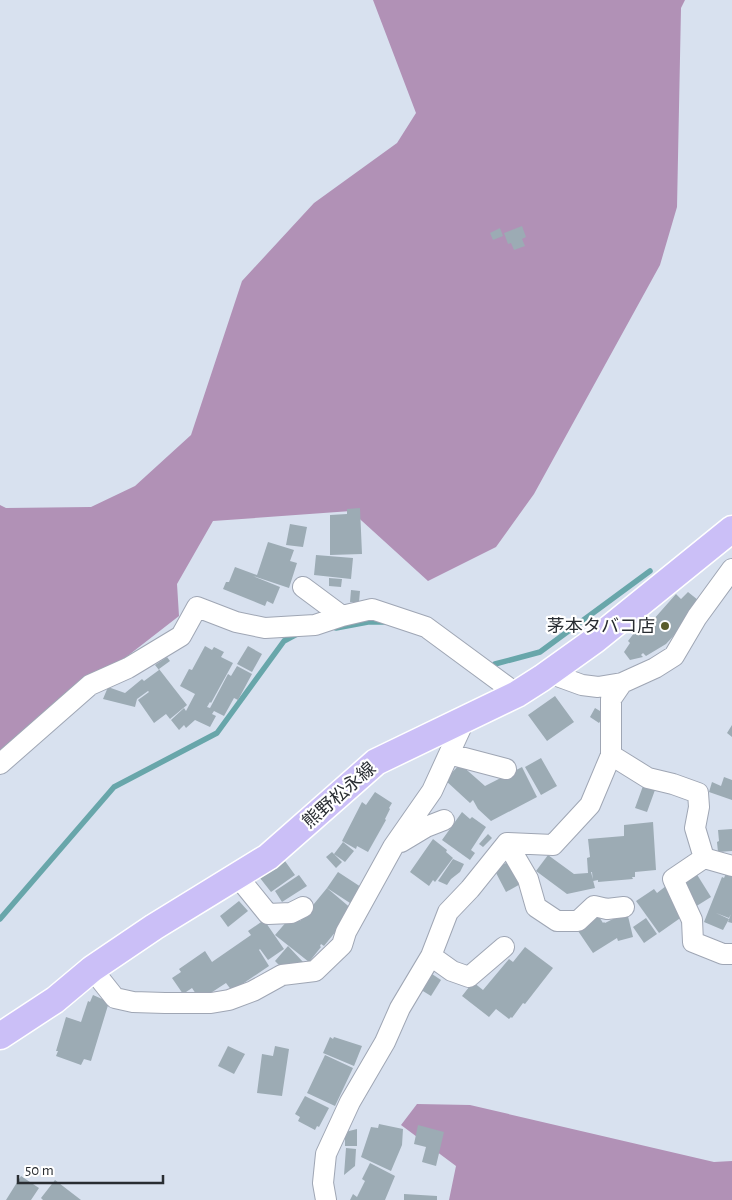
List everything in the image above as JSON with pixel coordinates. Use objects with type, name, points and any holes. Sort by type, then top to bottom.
[{"type":"main road","name":"熊野松永線","points":[[0,1036],[55,1000],[92,970],[154,927],[268,857],[376,762],[517,694],[549,673],[595,640],[732,529]]},
{"type":"street","points":[[549,673],[582,685],[598,687],[622,683],[655,668],[674,656],[696,617],[732,569]]},
{"type":"street","points":[[304,587],[342,616]]},
{"type":"street","points":[[0,764],[90,685],[128,668],[181,636],[197,607],[210,610],[236,622],[265,628],[315,625],[372,609],[426,627],[517,694]]},
{"type":"street","points":[[507,843],[553,845],[590,805],[611,755],[611,699],[622,683]]},
{"type":"street","points":[[92,970],[115,998],[133,1002],[165,1003],[211,1003],[229,1000],[253,991],[282,975],[315,971],[342,945],[346,932],[393,847],[432,791],[465,719]]},
{"type":"street","points":[[449,754],[506,769]]},
{"type":"street","points":[[611,755],[648,778],[673,784],[698,794],[699,807],[695,828],[704,858]]},
{"type":"street","points":[[393,847],[426,827],[444,820]]},
{"type":"street","points":[[507,843],[528,879],[536,907],[557,921],[578,921],[594,906],[607,909],[624,907]]},
{"type":"street","points":[[326,1200],[323,1183],[326,1154],[350,1102],[385,1042],[400,1008],[431,956],[448,912],[470,889],[507,843]]},
{"type":"street","points":[[704,858],[732,866]]},
{"type":"street","points":[[704,858],[673,879],[692,920],[693,942],[723,954],[732,954]]},
{"type":"street","points":[[238,877],[268,914],[291,914],[304,907]]},
{"type":"street","points":[[431,956],[452,971],[469,977],[477,972],[504,946]]},
{"type":"shaded area","points":[[373,0],[685,0],[681,8],[677,207],[660,265],[534,494],[496,547],[428,581],[351,511],[213,521],[177,584],[179,616],[0,755],[0,505],[6,508],[91,507],[135,486],[191,435],[242,281],[314,203],[397,143],[416,113]]},
{"type":"shaded area","points":[[417,1104],[470,1105],[714,1162],[732,1161],[732,1200],[449,1200],[456,1166],[401,1125]]},
{"type":"building","points":[[522,226],[526,237],[522,239],[525,246],[514,250],[511,243],[508,244],[504,233]]},
{"type":"building","points":[[500,228],[503,236],[493,240],[490,233]]},
{"type":"building","points":[[360,508],[362,554],[330,555],[330,515],[347,514],[347,509]]},
{"type":"building","points":[[290,524],[307,527],[303,547],[286,545]]},
{"type":"building","points":[[268,542],[294,550],[290,561],[297,563],[289,588],[253,576],[280,587],[273,604],[267,601],[265,606],[223,589],[226,582],[229,582],[235,567],[257,575]]},
{"type":"building","points":[[316,555],[353,558],[351,579],[314,575]]},
{"type":"building","points":[[329,578],[342,579],[341,587],[329,586]]},
{"type":"building","points":[[351,590],[360,591],[359,602],[350,602]]},
{"type":"building","name":"茅本タバコ店","points":[[688,592],[703,604],[666,644],[646,656],[643,653],[641,655],[643,657],[630,660],[624,652],[630,643],[628,641],[641,624],[646,628],[676,594],[681,599]]},
{"type":"building","points":[[205,646],[212,650],[214,647],[224,652],[221,657],[233,663],[207,707],[210,708],[228,674],[231,676],[237,666],[252,674],[238,700],[234,698],[224,716],[214,711],[212,714],[216,716],[210,727],[195,720],[186,728],[184,725],[179,730],[171,720],[184,708],[186,711],[195,694],[180,686],[189,669],[192,670]]},
{"type":"building","points":[[248,646],[262,654],[252,672],[237,664]]},
{"type":"building","points":[[167,657],[170,661],[159,669],[187,705],[170,719],[166,714],[154,723],[138,700],[148,691],[137,699],[135,707],[103,699],[108,687],[125,693],[142,679],[144,681],[159,670],[155,665]]},
{"type":"building","points":[[555,696],[574,722],[547,741],[528,715]]},
{"type":"building","points":[[595,708],[605,714],[599,723],[590,717]]},
{"type":"building","points":[[732,725],[732,737],[727,733]]},
{"type":"building","points":[[541,758],[557,786],[541,795],[525,767]]},
{"type":"building","points":[[460,764],[485,786],[522,767],[537,797],[491,821],[478,809],[473,800],[470,803],[445,780]]},
{"type":"building","points":[[724,777],[732,780],[732,800],[709,792],[712,782],[721,786]]},
{"type":"building","points":[[643,786],[655,790],[647,812],[635,808]]},
{"type":"building","points":[[375,792],[392,803],[386,820],[368,852],[357,846],[356,849],[342,841],[362,802],[366,805]]},
{"type":"building","points":[[462,812],[470,819],[472,817],[486,827],[471,850],[475,853],[470,860],[442,840]]},
{"type":"building","points":[[653,822],[656,870],[635,872],[635,877],[632,877],[633,879],[593,881],[595,888],[567,894],[536,871],[548,855],[574,874],[588,873],[587,858],[590,857],[588,839],[624,836],[624,825]]},
{"type":"building","points":[[732,829],[732,851],[718,852],[718,830]]},
{"type":"building","points":[[488,834],[492,838],[483,847],[479,844]]},
{"type":"building","points":[[433,839],[447,850],[446,852],[453,858],[435,882],[433,880],[429,886],[410,872]]},
{"type":"building","points":[[343,842],[354,851],[345,862],[334,854]]},
{"type":"building","points":[[332,852],[342,862],[336,868],[326,857]]},
{"type":"building","points":[[453,859],[464,864],[460,872],[447,885],[438,881]]},
{"type":"building","points":[[512,860],[524,882],[506,892],[494,869]]},
{"type":"building","points":[[285,861],[295,875],[271,892],[260,878]]},
{"type":"building","points":[[727,871],[732,873],[732,923],[728,922],[731,914],[729,918],[716,913],[729,919],[723,930],[704,922],[722,877],[724,878]]},
{"type":"building","points":[[338,872],[361,887],[350,903],[327,888]]},
{"type":"building","points":[[696,873],[711,897],[695,907],[680,884]]},
{"type":"building","points":[[299,875],[307,886],[282,902],[275,891]]},
{"type":"building","points":[[666,886],[686,914],[659,933],[636,901],[654,889],[657,893]]},
{"type":"building","points":[[327,888],[353,910],[324,946],[321,944],[321,947],[309,962],[275,935],[294,916],[300,921]]},
{"type":"building","points":[[239,901],[248,911],[228,927],[220,916]]},
{"type":"building","points":[[627,912],[633,937],[618,941],[617,938],[593,953],[576,928],[598,915],[603,923],[605,923],[613,919],[613,915]]},
{"type":"building","points":[[646,918],[657,934],[644,943],[633,927]]},
{"type":"building","points":[[264,920],[284,949],[268,960],[259,950],[269,966],[232,991],[226,983],[200,1000],[192,988],[183,994],[172,978],[181,972],[179,969],[205,951],[212,962],[251,935],[248,931]]},
{"type":"building","points":[[288,946],[304,963],[284,970],[275,961]]},
{"type":"building","points":[[525,947],[553,968],[512,1018],[509,1019],[496,1009],[489,1017],[462,996],[473,982],[483,990],[509,959],[513,962]]},
{"type":"building","points":[[429,972],[441,980],[431,996],[418,988]]},
{"type":"building","points":[[93,995],[109,1002],[91,1061],[84,1059],[81,1065],[56,1056],[66,1017],[81,1022],[88,1001],[90,1002]]},
{"type":"building","points":[[330,1037],[362,1046],[354,1066],[323,1053]]},
{"type":"building","points":[[228,1046],[245,1054],[234,1074],[218,1066]]},
{"type":"building","points":[[275,1046],[289,1049],[282,1096],[257,1093],[262,1054],[273,1056]]},
{"type":"building","points":[[325,1055],[353,1068],[335,1106],[307,1093]]},
{"type":"building","points":[[305,1096],[329,1108],[319,1127],[317,1126],[315,1130],[298,1121],[300,1117],[295,1114]]},
{"type":"building","points":[[379,1124],[403,1129],[402,1145],[391,1171],[361,1157],[371,1127],[378,1128]]},
{"type":"building","points":[[418,1125],[444,1132],[436,1166],[422,1162],[426,1147],[414,1144]]},
{"type":"building","points":[[357,1129],[357,1146],[345,1146],[345,1132]]},
{"type":"building","points":[[346,1148],[356,1149],[355,1166],[344,1175]]},
{"type":"building","points":[[370,1163],[395,1176],[385,1200],[350,1200],[353,1194],[357,1197],[365,1181],[362,1179]]},
{"type":"building","points":[[21,1176],[39,1188],[31,1200],[6,1200]]},
{"type":"building","points":[[55,1180],[81,1200],[43,1200],[41,1198]]},
{"type":"building","points":[[404,1194],[437,1196],[437,1200],[404,1200]]},
{"type":"waterway","points":[[495,664],[540,652],[650,571]]},
{"type":"waterway","points":[[336,628],[368,622],[386,622]]},
{"type":"waterway","points":[[0,919],[114,787],[217,733],[284,641],[297,634]]},
{"type":"place","name":"茅本タバコ店","points":[[665,626]]}]
